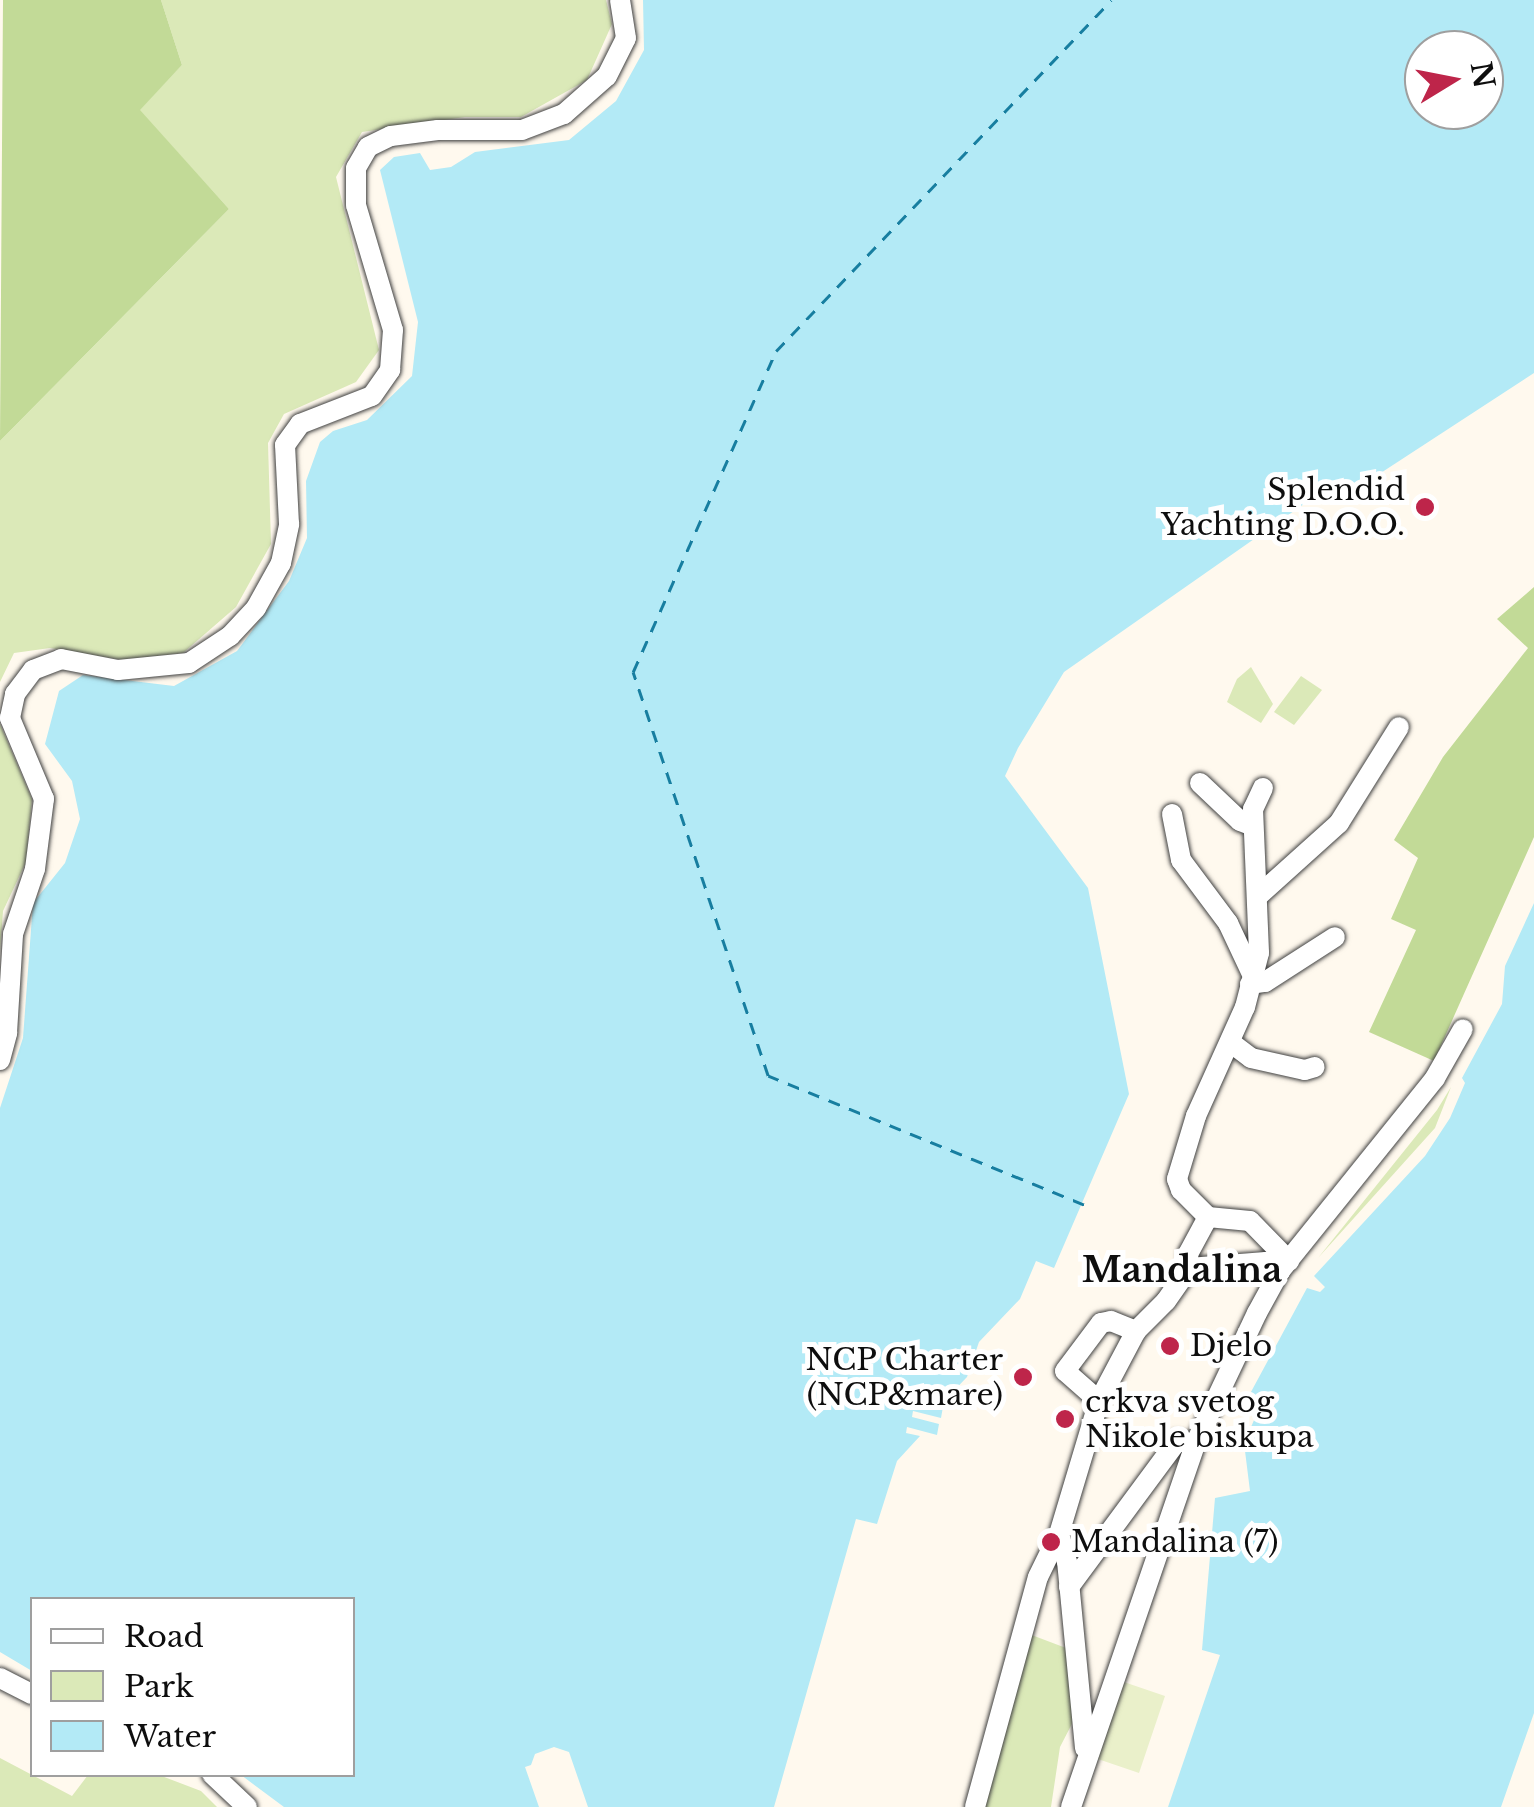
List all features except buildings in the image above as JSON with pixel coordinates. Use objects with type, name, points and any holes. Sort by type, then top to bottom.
[{"type":"street","points":[[0,1060],[6,1033],[13,934],[36,869],[44,800],[10,718],[15,694],[33,670],[60,659],[118,670],[189,663],[230,636],[256,608],[281,563],[289,524],[286,445],[300,424],[372,396],[390,370],[393,330],[356,206],[356,168],[368,147],[391,136],[438,130],[522,130],[564,114],[607,76],[626,38],[620,0]]},
{"type":"street","points":[[1258,896],[1338,823],[1399,727]]},
{"type":"street","points":[[1200,783],[1240,820],[1253,826]]},
{"type":"street","points":[[1263,788],[1254,809],[1253,826],[1258,953],[1230,1042],[1196,1116],[1178,1179],[1181,1190],[1208,1217],[1250,1222],[1284,1266]]},
{"type":"street","points":[[1172,814],[1181,860],[1228,923],[1251,979]]},
{"type":"street","points":[[1251,979],[1266,982],[1335,937]]},
{"type":"street","points":[[1071,1807],[1195,1444],[1284,1266],[1435,1078],[1463,1029]]},
{"type":"street","points":[[1230,1042],[1251,1058],[1305,1070],[1314,1067]]},
{"type":"street","points":[[975,1807],[1038,1578],[1059,1534],[1099,1401],[1136,1331],[1166,1302],[1189,1268],[1188,1254],[1208,1217]]},
{"type":"street","points":[[1189,1268],[1220,1269],[1266,1262],[1284,1266]]},
{"type":"street","points":[[1099,1401],[1065,1371],[1067,1364],[1101,1323],[1111,1321],[1136,1331]]},
{"type":"street","points":[[1069,1586],[1177,1441],[1195,1444]]},
{"type":"street","points":[[1059,1534],[1069,1586],[1086,1756]]},
{"type":"street","points":[[0,1678],[30,1693]]},
{"type":"street","points":[[215,1777],[248,1807]]},
{"type":"green space","points":[[3,0],[161,0],[182,65],[140,110],[229,209],[0,441]]},
{"type":"green space","points":[[161,0],[606,0],[612,24],[587,80],[521,117],[465,117],[362,132],[336,177],[379,350],[356,382],[284,414],[268,443],[271,544],[236,607],[183,653],[122,660],[50,648],[14,653],[0,682],[0,441],[229,209],[139,110],[182,65]]},
{"type":"green space","points":[[1534,587],[1534,837],[1434,1061],[1369,1032],[1416,930],[1391,919],[1418,858],[1394,840],[1443,757],[1528,648],[1497,619]]},
{"type":"green space","points":[[1251,667],[1273,704],[1261,723],[1227,702],[1237,679]]},
{"type":"green space","points":[[1301,676],[1322,690],[1294,725],[1274,712]]},
{"type":"green space","points":[[0,724],[32,799],[26,862],[3,911],[0,951]]},
{"type":"green space","points":[[1451,1087],[1435,1128],[1318,1258],[1437,1110]]},
{"type":"green space","points":[[1029,1634],[1066,1648],[1075,1718],[1060,1747],[1051,1807],[979,1807]]},
{"type":"green space","points":[[1118,1680],[1165,1696],[1139,1773],[1092,1757]]},
{"type":"green space","points":[[0,1758],[72,1796],[86,1777],[164,1777],[201,1791],[217,1807],[0,1807]]},
{"type":"water","points":[[643,0],[1534,0],[1534,373],[1347,495],[1334,483],[1064,672],[1018,748],[1005,776],[1088,888],[1129,1094],[1054,1268],[1036,1261],[1020,1299],[979,1342],[967,1377],[944,1401],[941,1418],[913,1411],[912,1417],[939,1424],[937,1435],[907,1427],[906,1433],[920,1436],[897,1461],[877,1524],[856,1519],[774,1807],[588,1807],[569,1752],[554,1747],[535,1754],[531,1765],[525,1767],[539,1807],[284,1807],[244,1777],[355,1777],[355,1597],[30,1597],[30,1670],[0,1652],[0,1108],[23,1038],[33,903],[65,863],[80,819],[72,781],[45,744],[59,691],[83,675],[174,686],[237,651],[289,581],[307,538],[306,481],[320,442],[333,431],[367,420],[412,376],[418,322],[380,170],[394,157],[420,153],[430,170],[451,167],[475,152],[569,140],[616,101],[644,50]]},
{"type":"water","points":[[1534,903],[1534,1713],[1501,1807],[1168,1807],[1220,1655],[1202,1650],[1215,1498],[1250,1491],[1244,1443],[1258,1411],[1245,1403],[1307,1288],[1320,1292],[1325,1287],[1314,1276],[1425,1156],[1450,1118],[1465,1083],[1462,1078],[1502,1004],[1505,966]]},
{"type":"ferry route","points":[[1084,1205],[768,1076],[633,672],[776,351],[1111,0]]},
{"type":"place","name":"Splendid Yachting D.O.O.","points":[[1425,507]]},
{"type":"place","name":"Djelo","points":[[1170,1346]]},
{"type":"place","name":"NCP Charter (NCP&mare)","points":[[1023,1377]]},
{"type":"place","name":"crkva svetog Nikole biskupa","points":[[1065,1419]]},
{"type":"place","name":"Mandalina (7)","points":[[1051,1542]]},
{"type":"district","name":"Mandalina","points":[[1182,1270]]}]
